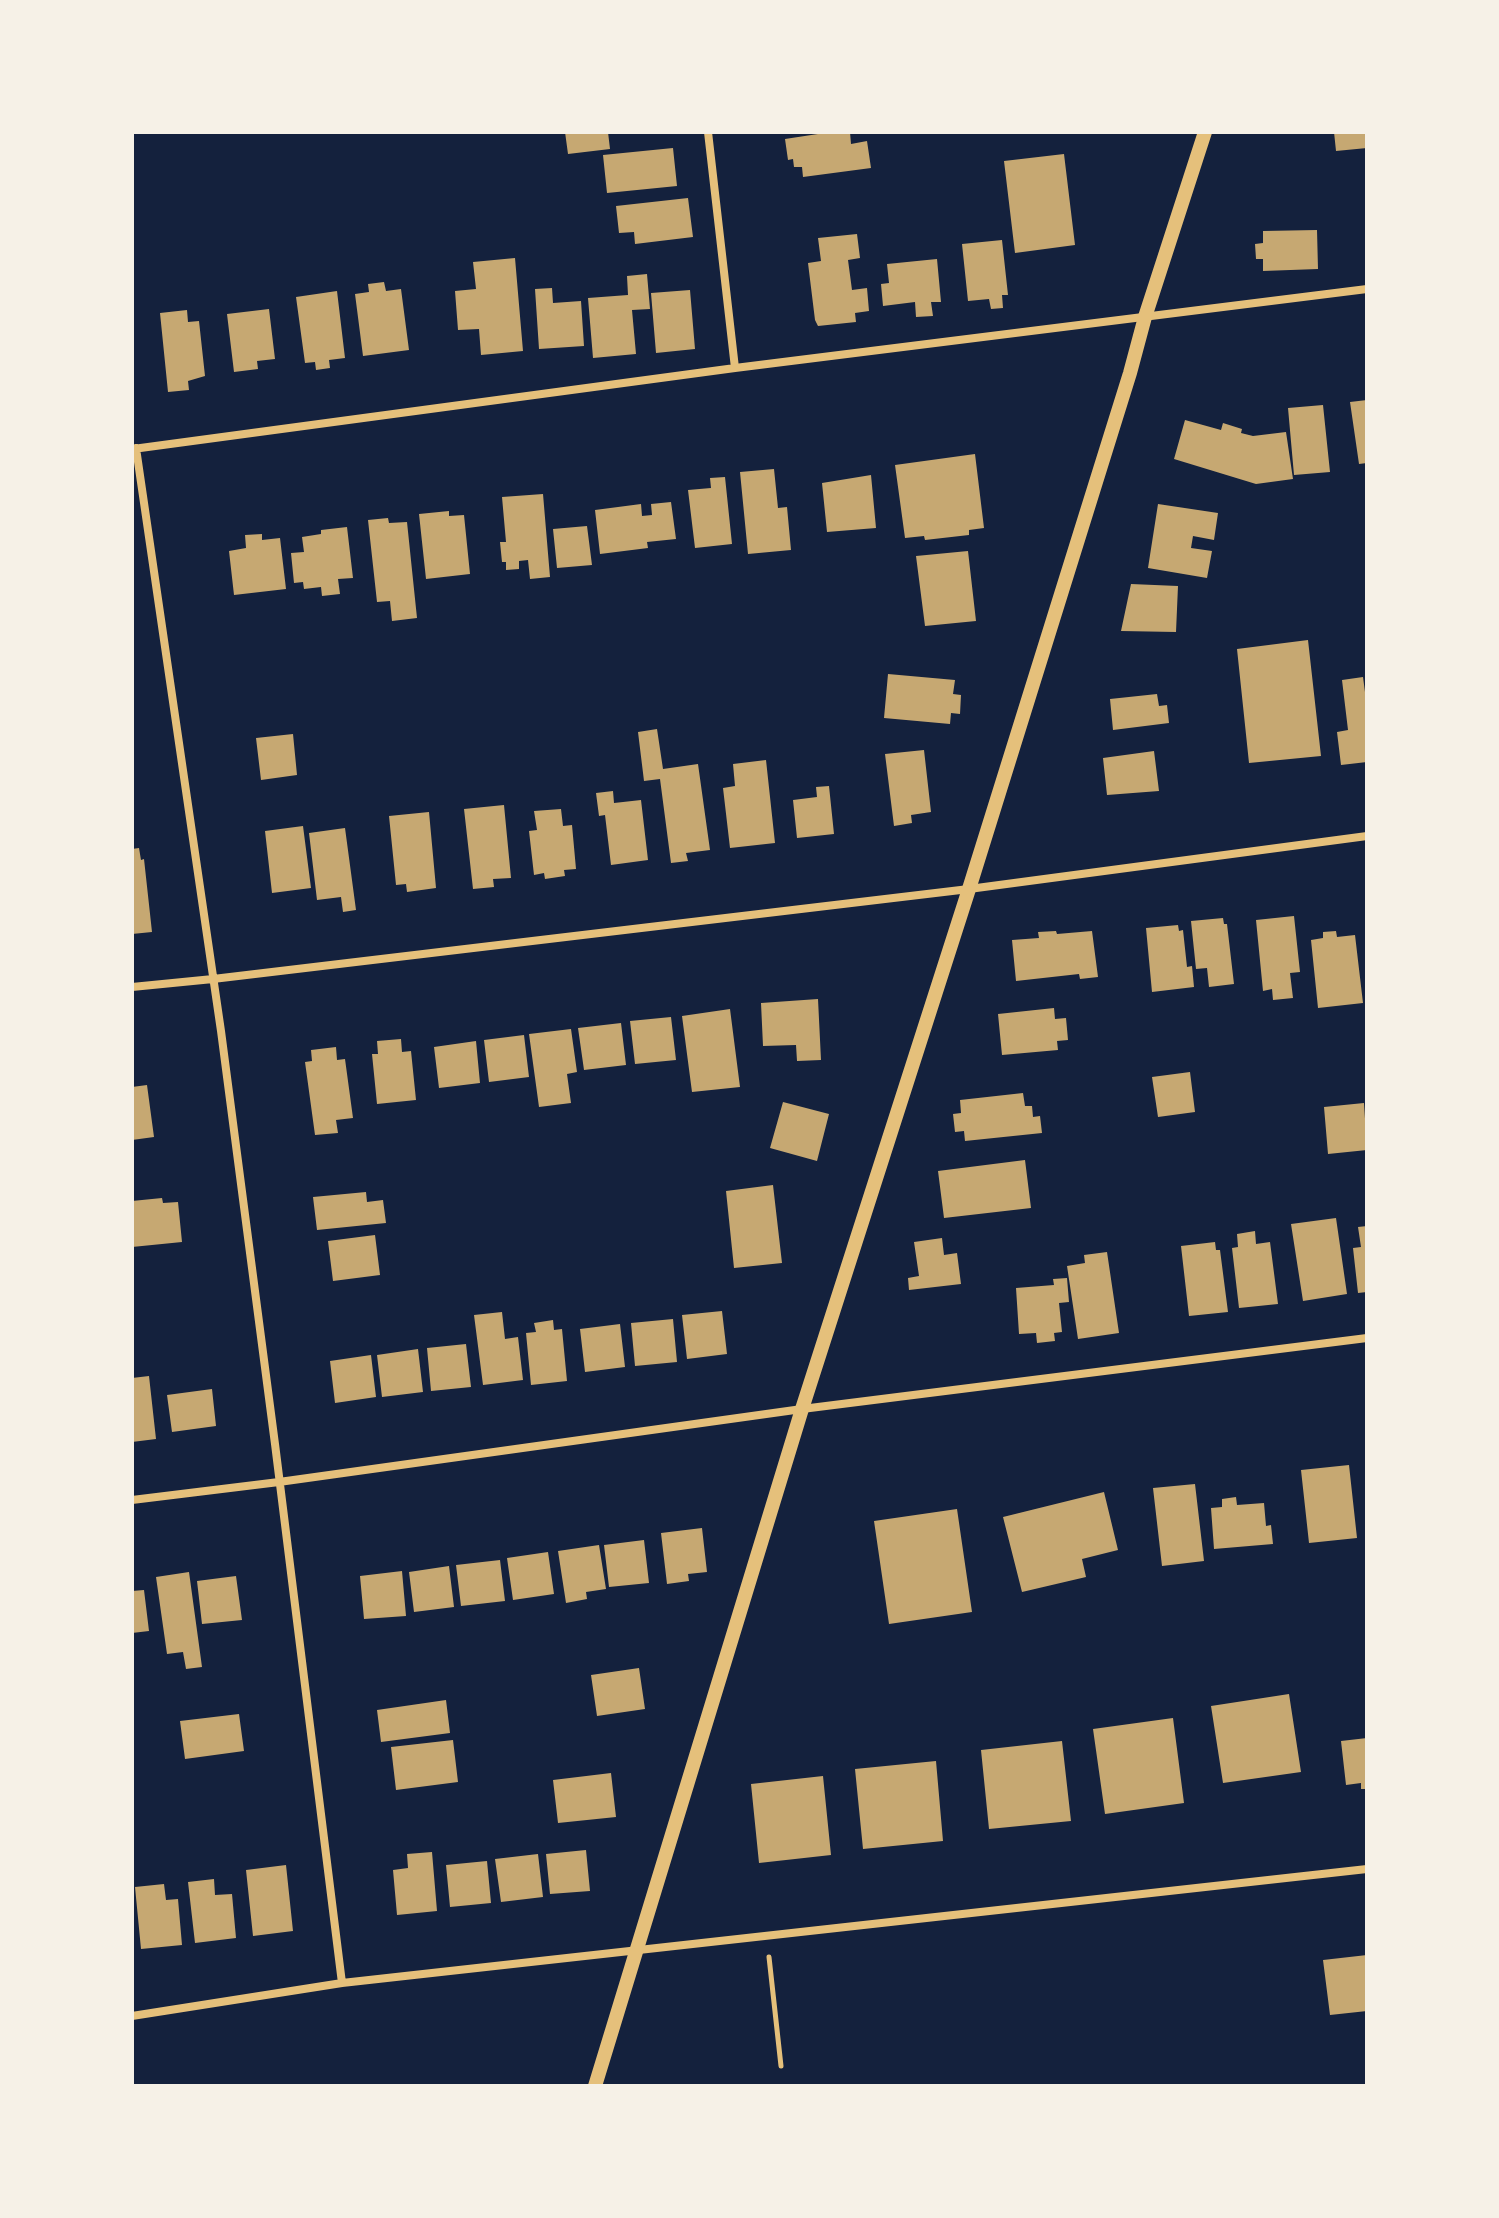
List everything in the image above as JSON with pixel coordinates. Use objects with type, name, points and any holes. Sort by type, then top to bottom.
[{"type":"street","points":[[708,132],[735,368]]},
{"type":"street","points":[[595,2086],[802,1409],[969,889],[1205,132]]},
{"type":"street","points":[[342,1983],[213,979],[134,449],[735,368],[1367,289]]},
{"type":"street","points":[[132,987],[969,889],[1367,836]]},
{"type":"street","points":[[132,1500],[802,1409],[1367,1338]]},
{"type":"street","points":[[132,2016],[342,1983],[1367,1869]]},
{"type":"path","points":[[767,1936],[781,2066]]},
{"type":"building","points":[[565,132],[608,132],[610,149],[568,154]]},
{"type":"building","points":[[850,132],[851,144],[867,141],[871,168],[803,177],[802,167],[794,167],[793,159],[788,160],[785,139]]},
{"type":"building","points":[[1334,132],[1367,132],[1367,148],[1336,151]]},
{"type":"building","points":[[673,148],[677,186],[607,193],[603,155]]},
{"type":"building","points":[[1064,154],[1075,245],[1015,253],[1004,161]]},
{"type":"building","points":[[688,198],[693,237],[635,244],[634,232],[619,233],[616,206]]},
{"type":"building","points":[[1317,230],[1318,269],[1263,271],[1263,259],[1256,259],[1255,244],[1263,243],[1263,231]]},
{"type":"building","points":[[857,234],[860,258],[848,260],[852,290],[867,288],[869,311],[855,313],[856,322],[818,326],[808,263],[821,261],[818,238]]},
{"type":"building","points":[[1002,240],[1008,295],[1002,295],[1003,308],[991,309],[989,299],[968,301],[962,244]]},
{"type":"building","points":[[515,258],[523,351],[481,355],[479,329],[458,330],[455,291],[476,289],[473,262]]},
{"type":"building","points":[[937,259],[941,302],[931,302],[933,316],[916,317],[915,302],[883,306],[881,284],[889,283],[887,264]]},
{"type":"building","points":[[647,274],[650,309],[632,310],[636,354],[593,358],[588,298],[628,295],[627,276]]},
{"type":"building","points":[[384,282],[386,291],[401,289],[409,350],[363,356],[355,294],[369,292],[368,284]]},
{"type":"building","points":[[552,288],[553,303],[581,301],[584,346],[539,349],[535,289]]},
{"type":"building","points":[[690,290],[695,349],[656,353],[651,293]]},
{"type":"building","points":[[337,291],[345,358],[329,360],[330,368],[316,370],[315,362],[305,363],[296,297]]},
{"type":"building","points":[[269,309],[275,359],[257,361],[258,369],[234,372],[227,314]]},
{"type":"building","points":[[187,310],[188,322],[199,321],[205,376],[188,381],[189,390],[168,392],[160,313]]},
{"type":"building","points":[[1367,400],[1367,463],[1359,464],[1350,402]]},
{"type":"building","points":[[1323,405],[1330,472],[1294,475],[1288,408]]},
{"type":"building","points":[[1185,420],[1221,430],[1223,423],[1253,436],[1286,432],[1293,479],[1256,484],[1174,459]]},
{"type":"building","points":[[975,454],[984,528],[969,530],[969,535],[925,540],[924,536],[905,538],[895,465]]},
{"type":"building","points":[[774,469],[778,508],[787,507],[791,550],[748,554],[740,472]]},
{"type":"building","points":[[871,475],[876,528],[827,532],[822,483]]},
{"type":"building","points":[[725,477],[732,544],[695,548],[688,490],[711,488],[710,478]]},
{"type":"building","points":[[543,494],[550,577],[530,579],[528,560],[519,561],[519,569],[506,570],[506,562],[502,562],[500,542],[506,542],[502,497]]},
{"type":"building","points":[[671,502],[676,539],[647,542],[648,548],[600,554],[595,510],[641,504],[642,516],[652,515],[651,504]]},
{"type":"building","points":[[1158,504],[1218,513],[1214,540],[1193,536],[1191,548],[1212,551],[1207,578],[1148,568]]},
{"type":"building","points":[[449,511],[449,516],[464,515],[470,574],[426,579],[419,514]]},
{"type":"building","points":[[388,518],[389,523],[407,522],[417,618],[392,621],[390,601],[377,602],[368,520]]},
{"type":"building","points":[[587,526],[592,565],[557,568],[553,529]]},
{"type":"building","points":[[347,527],[353,578],[338,579],[340,594],[322,596],[321,587],[304,589],[303,582],[294,583],[291,553],[304,552],[302,537],[321,534],[321,530]]},
{"type":"building","points":[[262,534],[262,540],[280,538],[286,589],[234,595],[229,551],[246,548],[245,535]]},
{"type":"building","points":[[968,551],[976,621],[925,626],[916,556]]},
{"type":"building","points":[[1131,584],[1178,586],[1176,632],[1121,631]]},
{"type":"building","points":[[1308,640],[1321,756],[1249,763],[1237,649]]},
{"type":"building","points":[[888,674],[955,680],[953,694],[961,695],[960,714],[951,713],[950,724],[884,718]]},
{"type":"building","points":[[1363,677],[1367,707],[1367,762],[1341,765],[1337,732],[1348,730],[1342,680]]},
{"type":"building","points":[[1157,694],[1159,706],[1167,705],[1169,723],[1113,730],[1110,699]]},
{"type":"building","points":[[657,729],[663,769],[698,764],[710,850],[686,853],[688,861],[671,863],[660,779],[644,781],[638,732]]},
{"type":"building","points":[[293,734],[297,775],[261,780],[256,738]]},
{"type":"building","points":[[924,750],[931,812],[911,815],[912,823],[894,826],[885,754]]},
{"type":"building","points":[[1154,751],[1159,791],[1107,795],[1103,758]]},
{"type":"building","points":[[766,760],[775,843],[730,848],[723,788],[735,786],[733,764]]},
{"type":"building","points":[[829,786],[834,834],[797,838],[793,800],[817,797],[816,787]]},
{"type":"building","points":[[613,791],[614,803],[641,800],[648,860],[611,865],[605,815],[599,816],[596,793]]},
{"type":"building","points":[[504,805],[511,878],[493,879],[494,887],[473,889],[464,809]]},
{"type":"building","points":[[561,809],[563,826],[572,825],[576,869],[564,870],[565,876],[545,879],[544,873],[534,875],[529,831],[537,830],[534,811]]},
{"type":"building","points":[[429,812],[436,888],[407,892],[406,884],[396,885],[389,816]]},
{"type":"building","points":[[303,826],[311,888],[272,893],[265,831]]},
{"type":"building","points":[[345,828],[356,910],[343,912],[341,897],[317,900],[309,833]]},
{"type":"building","points":[[139,848],[141,860],[144,859],[152,932],[132,934],[132,849]]},
{"type":"building","points":[[1294,916],[1300,972],[1290,973],[1293,998],[1273,1000],[1272,989],[1263,991],[1256,920]]},
{"type":"building","points":[[1223,918],[1224,924],[1227,924],[1234,984],[1209,987],[1207,968],[1196,969],[1191,921]]},
{"type":"building","points":[[1178,925],[1179,931],[1183,930],[1187,967],[1192,966],[1194,987],[1152,992],[1146,928]]},
{"type":"building","points":[[1056,931],[1057,934],[1092,931],[1098,977],[1080,979],[1079,974],[1016,981],[1012,940],[1039,938],[1038,932]]},
{"type":"building","points":[[1336,931],[1337,937],[1355,935],[1363,1003],[1318,1008],[1311,940],[1323,938],[1323,932]]},
{"type":"building","points":[[818,999],[821,1060],[797,1061],[796,1045],[763,1046],[761,1003]]},
{"type":"building","points":[[1054,1008],[1055,1019],[1066,1018],[1068,1040],[1057,1041],[1058,1050],[1002,1055],[998,1014]]},
{"type":"building","points":[[730,1009],[740,1087],[692,1092],[682,1016]]},
{"type":"building","points":[[671,1017],[676,1060],[635,1064],[630,1021]]},
{"type":"building","points":[[621,1023],[626,1065],[584,1070],[578,1028]]},
{"type":"building","points":[[571,1029],[577,1072],[567,1074],[571,1103],[539,1107],[529,1034]]},
{"type":"building","points":[[524,1035],[529,1077],[489,1082],[484,1040]]},
{"type":"building","points":[[401,1039],[402,1052],[411,1051],[416,1100],[377,1104],[372,1054],[378,1054],[377,1041]]},
{"type":"building","points":[[476,1041],[480,1083],[439,1088],[434,1047]]},
{"type":"building","points":[[336,1047],[337,1060],[345,1059],[353,1118],[336,1120],[338,1133],[315,1135],[305,1062],[312,1061],[311,1050]]},
{"type":"building","points":[[1190,1072],[1195,1112],[1158,1117],[1152,1077]]},
{"type":"building","points":[[147,1085],[154,1137],[132,1140],[132,1087]]},
{"type":"building","points":[[1023,1093],[1025,1106],[1032,1106],[1033,1117],[1040,1116],[1042,1133],[965,1141],[964,1131],[955,1132],[953,1114],[961,1113],[960,1100]]},
{"type":"building","points":[[783,1102],[829,1114],[817,1161],[770,1148]]},
{"type":"building","points":[[1364,1103],[1367,1150],[1328,1154],[1324,1107]]},
{"type":"building","points":[[1025,1160],[1031,1208],[944,1218],[938,1171]]},
{"type":"building","points":[[773,1185],[782,1263],[734,1268],[726,1191]]},
{"type":"building","points":[[366,1192],[367,1202],[383,1200],[386,1223],[317,1230],[313,1197]]},
{"type":"building","points":[[162,1198],[163,1203],[178,1202],[182,1242],[132,1247],[132,1201]]},
{"type":"building","points":[[1336,1218],[1347,1294],[1303,1301],[1291,1224]]},
{"type":"building","points":[[1367,1226],[1367,1292],[1358,1293],[1353,1248],[1361,1247],[1358,1227]]},
{"type":"building","points":[[1255,1231],[1256,1244],[1270,1242],[1278,1304],[1239,1308],[1232,1248],[1238,1247],[1237,1234]]},
{"type":"building","points":[[375,1235],[380,1275],[333,1281],[328,1241]]},
{"type":"building","points":[[942,1238],[944,1255],[957,1253],[961,1284],[909,1290],[908,1278],[919,1276],[914,1242]]},
{"type":"building","points":[[1215,1242],[1216,1250],[1220,1250],[1228,1312],[1189,1316],[1181,1246]]},
{"type":"building","points":[[1107,1252],[1119,1333],[1078,1339],[1067,1266],[1085,1263],[1084,1255]]},
{"type":"building","points":[[1067,1278],[1069,1302],[1059,1303],[1062,1332],[1054,1333],[1055,1341],[1037,1343],[1036,1333],[1019,1334],[1016,1288],[1054,1285],[1053,1279]]},
{"type":"building","points":[[722,1311],[727,1354],[687,1359],[682,1315]]},
{"type":"building","points":[[502,1312],[505,1339],[518,1337],[523,1380],[483,1385],[474,1315]]},
{"type":"building","points":[[673,1319],[677,1362],[635,1366],[631,1323]]},
{"type":"building","points":[[553,1320],[554,1330],[562,1329],[567,1381],[531,1385],[526,1333],[536,1332],[534,1323]]},
{"type":"building","points":[[620,1324],[625,1367],[585,1372],[580,1329]]},
{"type":"building","points":[[466,1344],[471,1387],[431,1391],[427,1348]]},
{"type":"building","points":[[418,1349],[423,1392],[382,1397],[377,1355]]},
{"type":"building","points":[[371,1355],[376,1397],[335,1403],[330,1361]]},
{"type":"building","points":[[149,1376],[156,1439],[132,1442],[132,1378]]},
{"type":"building","points":[[212,1389],[216,1426],[172,1432],[167,1395]]},
{"type":"building","points":[[1349,1465],[1357,1538],[1309,1543],[1301,1470]]},
{"type":"building","points":[[1195,1484],[1204,1561],[1162,1566],[1153,1488]]},
{"type":"building","points":[[1104,1492],[1118,1550],[1082,1559],[1086,1577],[1022,1592],[1003,1517]]},
{"type":"building","points":[[1236,1497],[1237,1505],[1264,1503],[1266,1526],[1271,1525],[1273,1544],[1214,1549],[1211,1508],[1222,1507],[1222,1499]]},
{"type":"building","points":[[957,1509],[972,1612],[889,1624],[874,1521]]},
{"type":"building","points":[[702,1528],[707,1572],[688,1574],[689,1581],[667,1584],[661,1533]]},
{"type":"building","points":[[644,1540],[649,1583],[609,1587],[604,1545]]},
{"type":"building","points":[[599,1545],[606,1589],[586,1592],[587,1599],[566,1603],[558,1551]]},
{"type":"building","points":[[548,1552],[554,1594],[513,1600],[507,1558]]},
{"type":"building","points":[[500,1560],[505,1601],[461,1606],[456,1565]]},
{"type":"building","points":[[449,1566],[454,1607],[414,1612],[409,1572]]},
{"type":"building","points":[[402,1571],[406,1616],[364,1619],[360,1576]]},
{"type":"building","points":[[189,1572],[202,1667],[186,1669],[183,1652],[167,1654],[156,1577]]},
{"type":"building","points":[[236,1576],[242,1620],[202,1624],[197,1581]]},
{"type":"building","points":[[144,1590],[149,1631],[132,1633],[132,1591]]},
{"type":"building","points":[[639,1668],[645,1709],[597,1716],[591,1675]]},
{"type":"building","points":[[1289,1694],[1301,1772],[1223,1783],[1211,1706]]},
{"type":"building","points":[[446,1700],[450,1733],[381,1742],[377,1710]]},
{"type":"building","points":[[239,1714],[244,1751],[185,1759],[180,1721]]},
{"type":"building","points":[[1173,1718],[1184,1803],[1105,1814],[1093,1729]]},
{"type":"building","points":[[1367,1738],[1367,1789],[1361,1789],[1361,1783],[1346,1785],[1341,1741]]},
{"type":"building","points":[[453,1740],[458,1782],[396,1790],[391,1747]]},
{"type":"building","points":[[1062,1741],[1071,1821],[989,1829],[981,1750]]},
{"type":"building","points":[[936,1761],[943,1841],[863,1849],[855,1769]]},
{"type":"building","points":[[611,1773],[616,1817],[558,1823],[553,1780]]},
{"type":"building","points":[[823,1776],[831,1855],[759,1863],[751,1784]]},
{"type":"building","points":[[586,1850],[590,1891],[550,1894],[546,1854]]},
{"type":"building","points":[[432,1852],[437,1911],[397,1915],[393,1870],[408,1868],[407,1854]]},
{"type":"building","points":[[538,1854],[543,1897],[501,1902],[495,1859]]},
{"type":"building","points":[[487,1861],[491,1903],[450,1907],[446,1865]]},
{"type":"building","points":[[286,1865],[293,1931],[253,1936],[246,1870]]},
{"type":"building","points":[[214,1879],[215,1895],[232,1894],[236,1938],[195,1943],[188,1882]]},
{"type":"building","points":[[164,1884],[166,1900],[178,1899],[182,1945],[141,1949],[135,1887]]},
{"type":"building","points":[[1367,1955],[1367,2011],[1330,2015],[1323,1960]]}]
